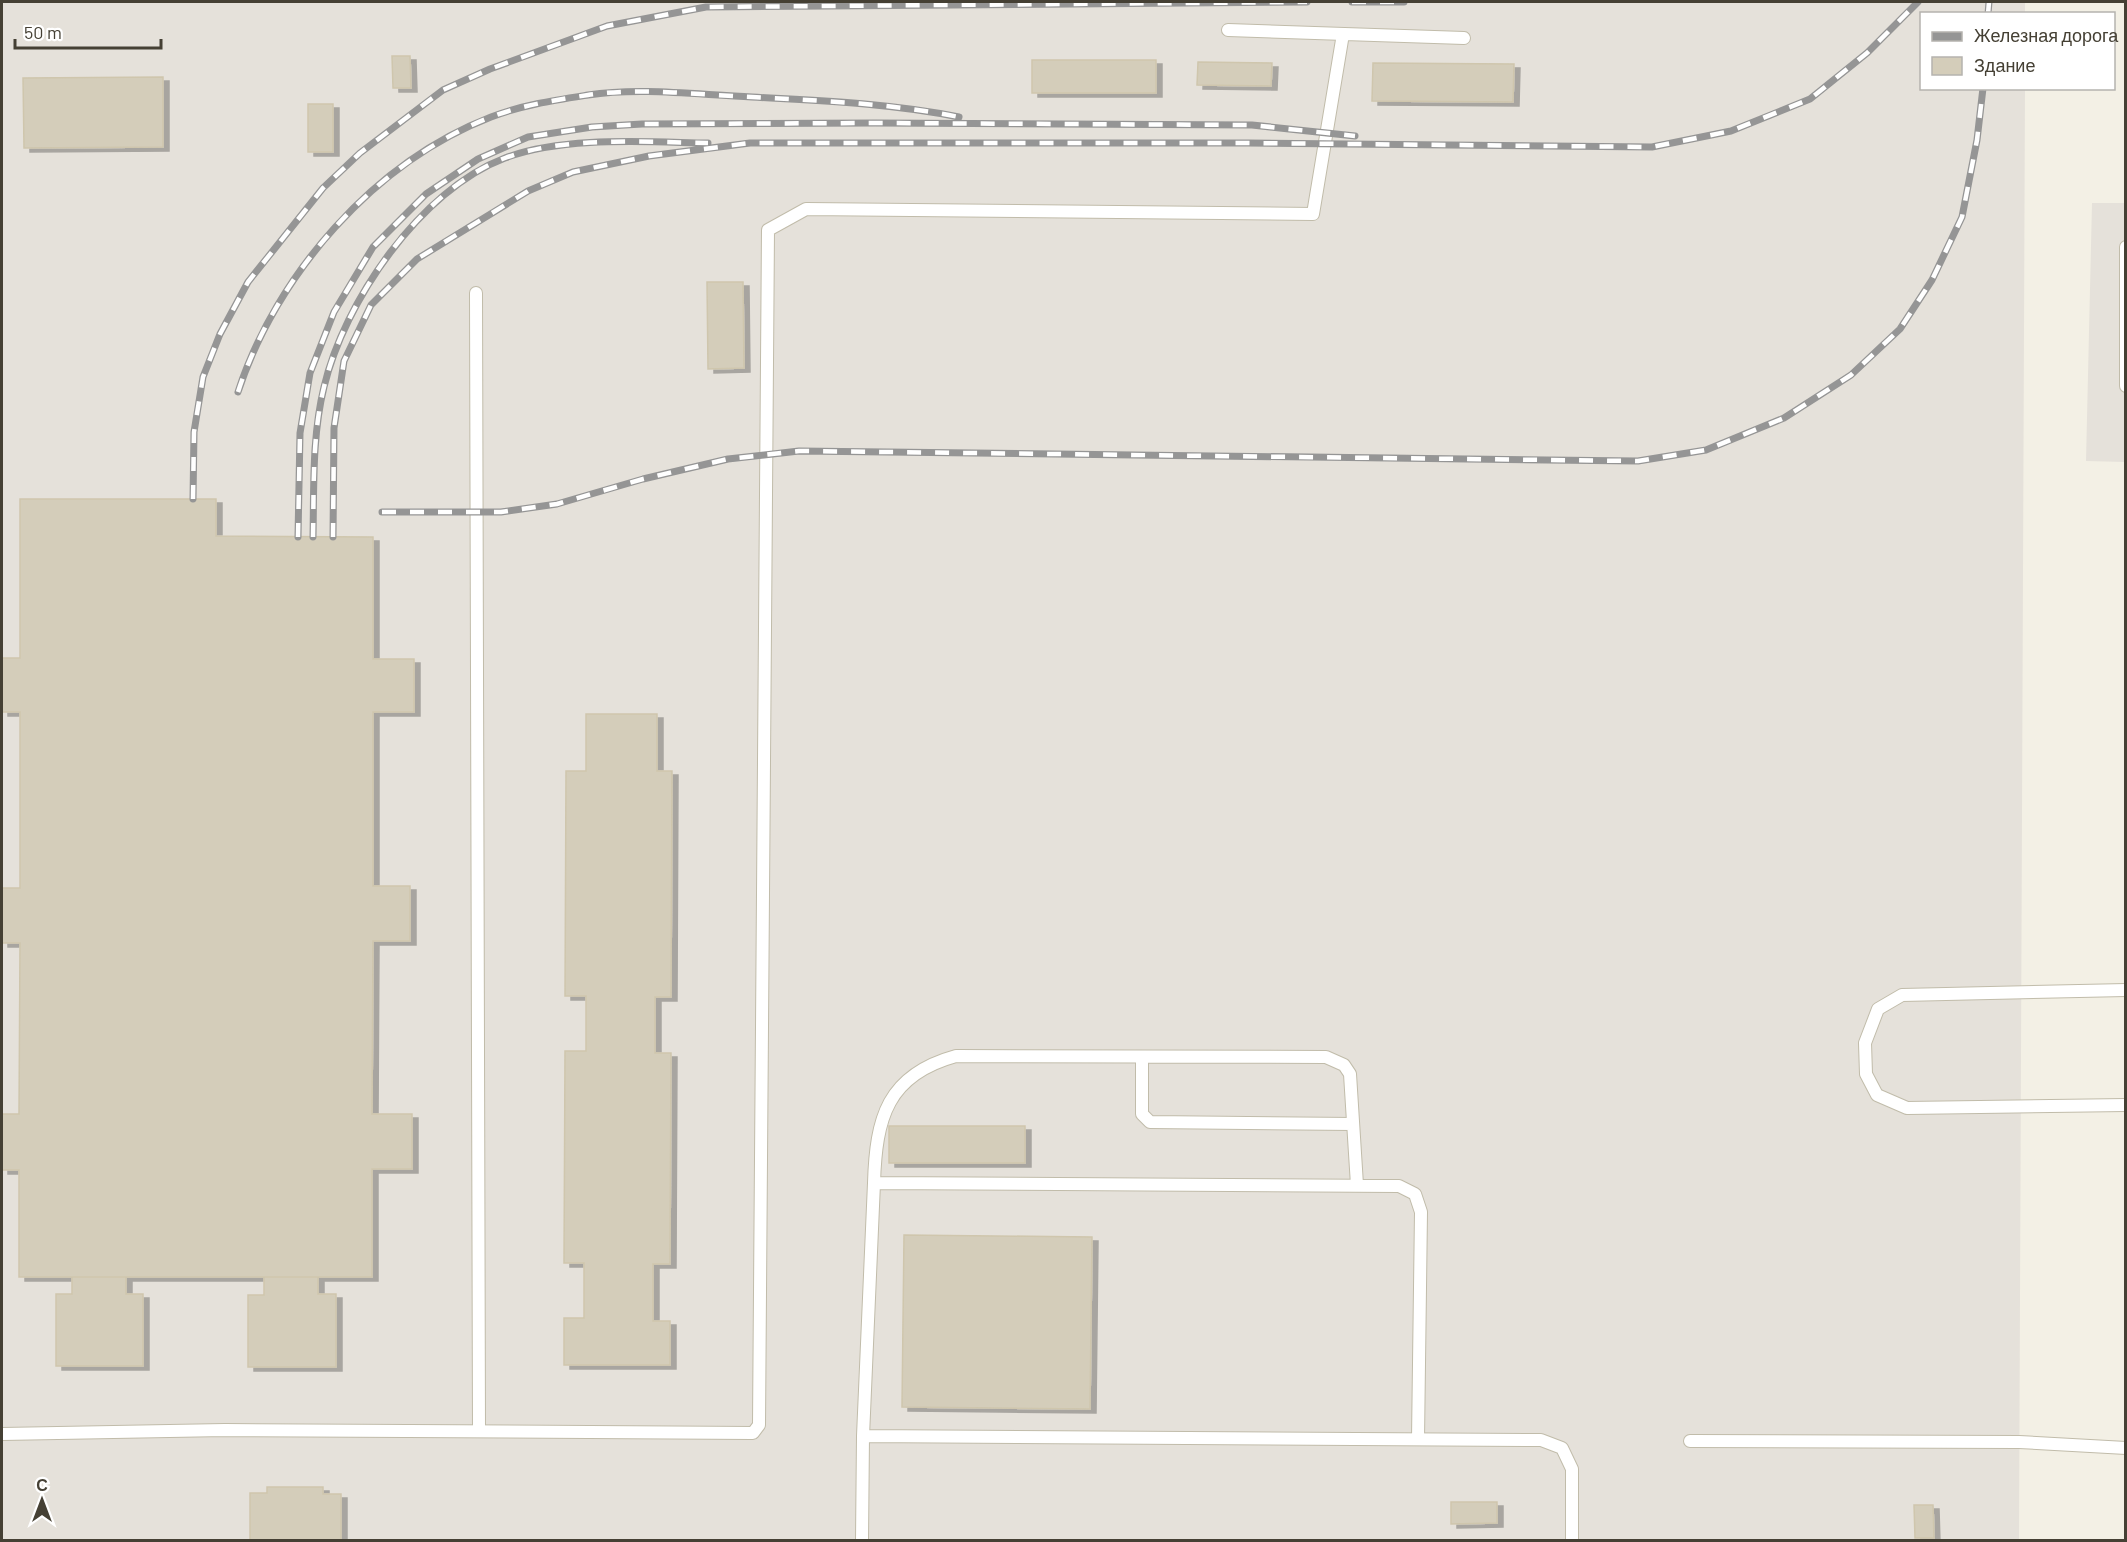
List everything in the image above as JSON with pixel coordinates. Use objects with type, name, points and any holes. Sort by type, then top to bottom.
[{"type":"lane","points":[[1228,30],[1464,38]]},
{"type":"lane","points":[[2,1434],[479,1430],[753,1433],[759,1425],[768,230],[806,209],[1313,214],[1343,34]]},
{"type":"lane","points":[[2126,247],[2126,386]]},
{"type":"lane","points":[[476,293],[479,1430]]},
{"type":"lane","points":[[2126,990],[1902,995],[1878,1009],[1865,1043],[1866,1074],[1877,1095],[1907,1108],[2126,1105]]},
{"type":"lane","points":[[862,1540],[863,1436],[876,1142],[882,1115],[903,1083],[931,1063],[956,1056],[1326,1057],[1344,1065],[1350,1074],[1357,1185]]},
{"type":"lane","points":[[1142,1057],[1142,1114],[1150,1122],[1353,1125]]},
{"type":"lane","points":[[874,1183],[1399,1186],[1415,1194],[1421,1212],[1418,1439]]},
{"type":"lane","points":[[863,1436],[1541,1440],[1562,1448],[1572,1469],[1572,1540]]},
{"type":"lane","points":[[1690,1440],[2019,1442],[2126,1448]]},
{"type":"shaded area","points":[[2,2],[2025,2],[2025,12],[1920,12],[1920,90],[2025,90],[2019,1540],[2,1540]]},
{"type":"shaded area","points":[[2092,203],[2125,203],[2125,462],[2086,461]]},
{"type":"building","points":[[392,56],[410,56],[411,88],[393,88]]},
{"type":"building","points":[[1032,60],[1156,60],[1156,93],[1032,93]]},
{"type":"building","points":[[1198,62],[1272,63],[1271,86],[1197,85]]},
{"type":"building","points":[[1373,63],[1514,64],[1513,102],[1372,101]]},
{"type":"building","points":[[163,77],[163,147],[24,148],[23,78]]},
{"type":"building","points":[[308,104],[333,104],[333,152],[308,152]]},
{"type":"building","points":[[707,282],[743,282],[744,368],[708,369]]},
{"type":"building","points":[[20,499],[216,499],[216,536],[373,537],[373,659],[414,659],[414,712],[373,712],[373,886],[410,886],[410,941],[373,941],[372,1114],[412,1114],[412,1169],[372,1169],[372,1277],[19,1277],[19,1170],[2,1170],[2,1114],[19,1114],[20,943],[2,943],[2,888],[20,888],[20,712],[2,712],[2,658],[20,658]]},
{"type":"building","points":[[586,714],[657,714],[657,771],[672,771],[671,997],[655,997],[655,1053],[671,1053],[670,1264],[653,1264],[653,1321],[670,1321],[670,1365],[564,1365],[564,1318],[584,1318],[584,1263],[564,1263],[565,1051],[586,1051],[586,996],[565,996],[566,771],[586,771]]},
{"type":"building","points":[[889,1126],[1025,1126],[1025,1163],[889,1163]]},
{"type":"building","points":[[904,1235],[1092,1237],[1090,1409],[902,1407]]},
{"type":"building","points":[[72,1277],[126,1277],[126,1294],[143,1294],[143,1366],[56,1366],[56,1294],[72,1294]]},
{"type":"building","points":[[264,1277],[318,1277],[318,1294],[336,1294],[336,1367],[248,1367],[248,1295],[264,1295]]},
{"type":"building","points":[[267,1487],[323,1487],[323,1494],[341,1494],[341,1540],[250,1540],[250,1493],[267,1493]]},
{"type":"building","points":[[1451,1502],[1497,1502],[1497,1523],[1451,1524]]},
{"type":"building","points":[[1914,1505],[1933,1505],[1934,1538],[1915,1538]]},
{"type":"railway","points":[[193,499],[194,432],[203,377],[220,334],[248,282],[323,188],[360,153],[443,90],[490,69],[607,26],[706,7],[1307,2]]},
{"type":"railway","points":[[1352,2],[1404,2]]},
{"type":"railway","points":[[333,537],[334,428],[344,361],[371,305],[417,259],[528,191],[573,172],[649,156],[750,143],[1248,143],[1652,147],[1731,131],[1810,99],[1867,53],[1918,2]]},
{"type":"railway","points":[[1988,12],[1989,2]]},
{"type":"railway","points":[[382,512],[501,512],[557,504],[643,479],[728,459],[799,451],[1638,461],[1706,450],[1784,418],[1851,375],[1900,329],[1932,280],[1962,217],[1977,140],[1983,90]]},
{"type":"railway","points":[[238,392],[255,348],[277,306],[304,265],[335,228],[370,193],[407,162],[448,137],[491,117],[551,101],[629,92],[691,93],[856,103],[959,117]]},
{"type":"railway","points":[[298,537],[300,433],[310,373],[334,312],[373,247],[426,194],[478,159],[528,137],[592,127],[642,124],[875,123],[1252,125],[1355,136]]},
{"type":"railway","points":[[313,537],[317,424],[324,387],[334,354],[368,286],[390,253],[416,222],[444,195],[474,174],[505,158],[528,151],[578,143],[708,143]]}]
